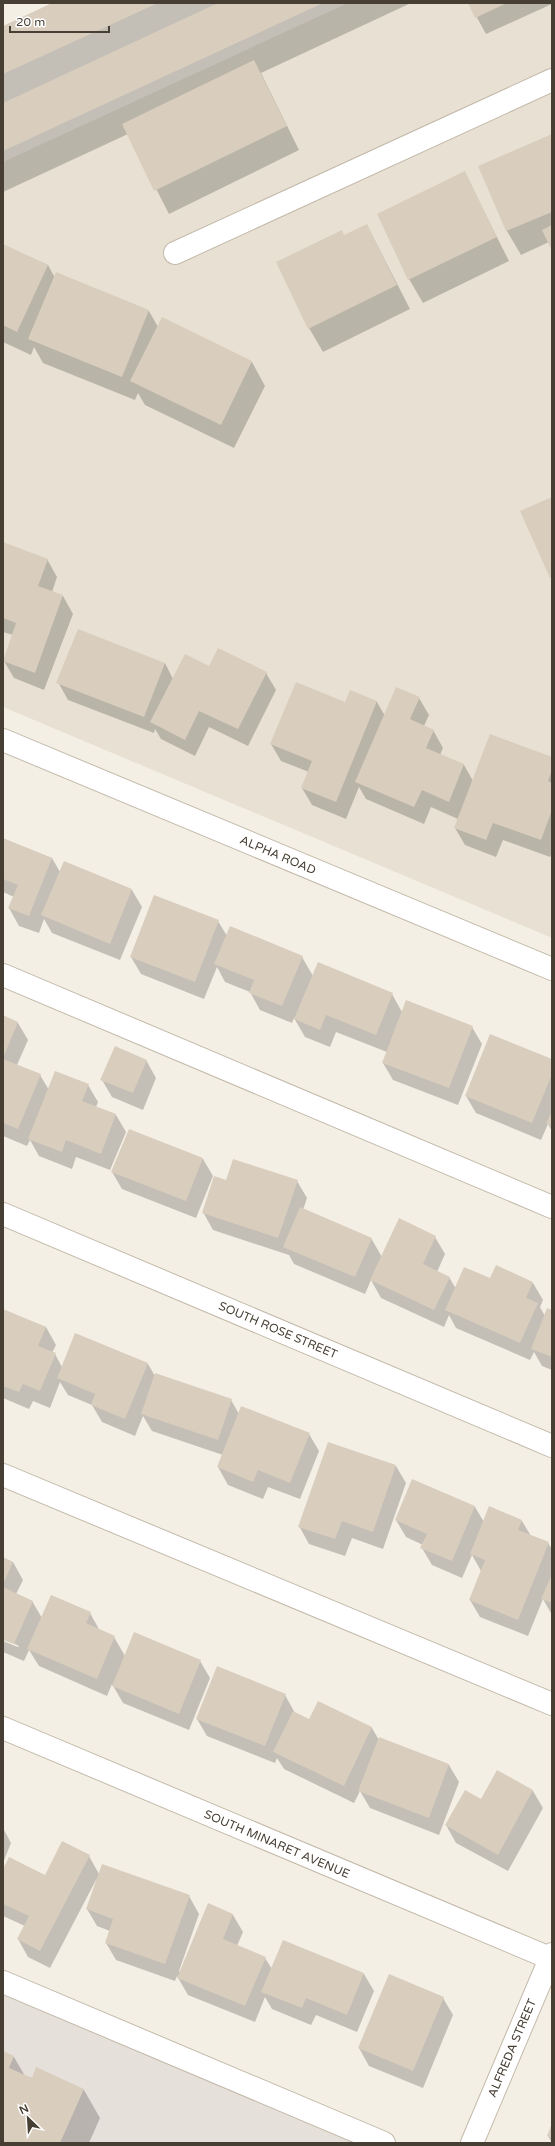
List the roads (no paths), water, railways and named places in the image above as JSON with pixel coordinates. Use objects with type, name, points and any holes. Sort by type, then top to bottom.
[{"type":"street","points":[[175,253],[552,80]]},
{"type":"street","name":"ALPHA ROAD","points":[[3,740],[552,969]]},
{"type":"street","points":[[3,975],[552,1207]]},
{"type":"street","name":"SOUTH ROSE STREET","points":[[3,1214],[552,1446]]},
{"type":"street","points":[[3,1475],[552,1704]]},
{"type":"street","name":"SOUTH MINARET AVENUE","points":[[3,1728],[551,1957]]},
{"type":"street","name":"ALFREDA STREET","points":[[472,2143],[551,1957]]},
{"type":"street","points":[[3,1982],[384,2143]]}]
